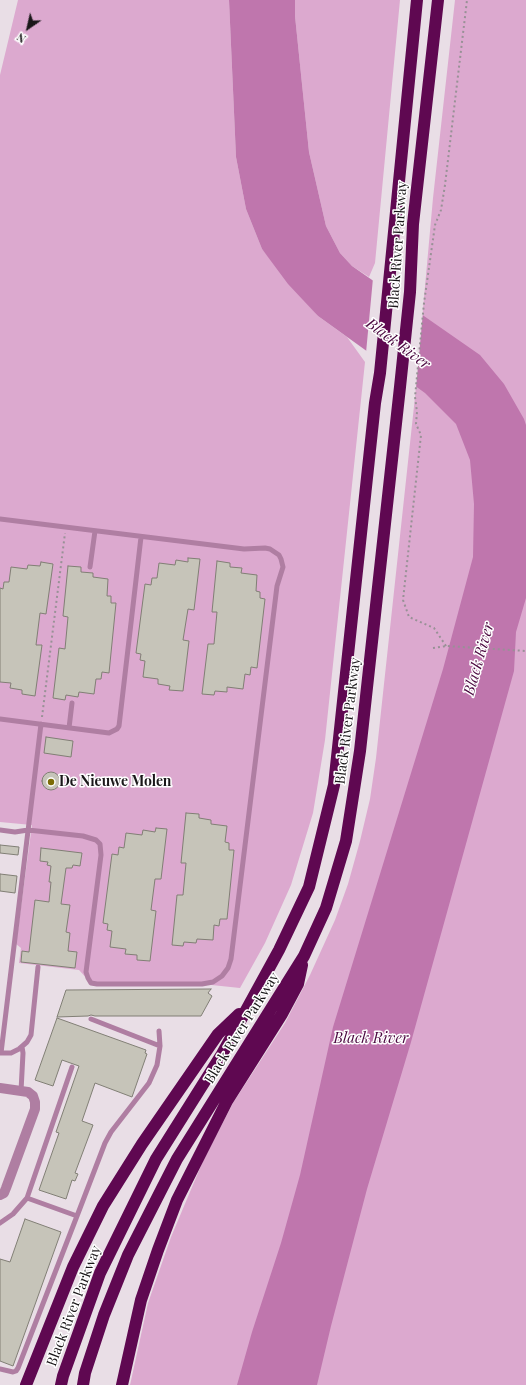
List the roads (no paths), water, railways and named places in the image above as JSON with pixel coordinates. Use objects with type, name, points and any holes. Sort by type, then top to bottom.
[{"type":"highway","name":"Black River Parkway","points":[[61,1385],[100,1273],[156,1159],[222,1054],[279,950],[309,887],[334,785],[375,403],[380,373],[417,0]]},
{"type":"highway","name":"Black River Parkway","points":[[82,1385],[104,1315],[128,1255],[174,1166],[304,956],[326,908],[346,841],[360,751],[400,387],[410,292],[413,224],[438,0]]},
{"type":"highway","points":[[122,1385],[142,1300],[158,1250],[177,1200],[227,1101],[282,1014],[298,984],[304,956]]},
{"type":"highway","points":[[26,1385],[74,1267],[103,1206],[142,1144],[218,1034],[249,1005]]},
{"type":"street","points":[[0,1088],[25,1091],[33,1096],[35,1102],[35,1109],[6,1188],[4,1193],[0,1195]]},
{"type":"lane","points":[[0,519],[244,549],[265,548],[275,552],[283,564],[277,586],[232,959],[226,972],[218,980],[207,983],[91,983],[86,972],[101,855],[100,844],[96,840],[83,836],[28,830],[15,832],[0,830]]},
{"type":"lane","points":[[90,567],[95,531]]},
{"type":"lane","points":[[0,719],[109,733],[115,731],[119,726],[141,537]]},
{"type":"lane","points":[[69,728],[72,702]]},
{"type":"lane","points":[[38,967],[31,1035],[22,1047],[11,1053],[1,1053],[41,724]]},
{"type":"lane","points":[[91,1019],[160,1046]]},
{"type":"lane","points":[[0,1369],[13,1372],[18,1368],[105,1143],[111,1132],[149,1083],[157,1065],[160,1046],[159,1031]]},
{"type":"lane","points":[[22,1047],[25,1091]]},
{"type":"lane","points":[[0,1223],[13,1214],[27,1198],[72,1067]]},
{"type":"lane","points":[[27,1198],[78,1216]]},
{"type":"water","name":"Black River","points":[[229,0],[295,0],[295,16],[309,152],[326,226],[340,253],[352,266],[480,355],[504,384],[526,425],[526,598],[516,632],[514,671],[411,1042],[367,1189],[317,1385],[237,1385],[252,1332],[281,1243],[300,1175],[333,1027],[443,669],[473,557],[474,504],[470,460],[456,424],[425,393],[318,316],[288,284],[262,249],[246,209],[236,157]]},
{"type":"place","name":"De Nieuwe Molen","points":[[51,782]]}]
